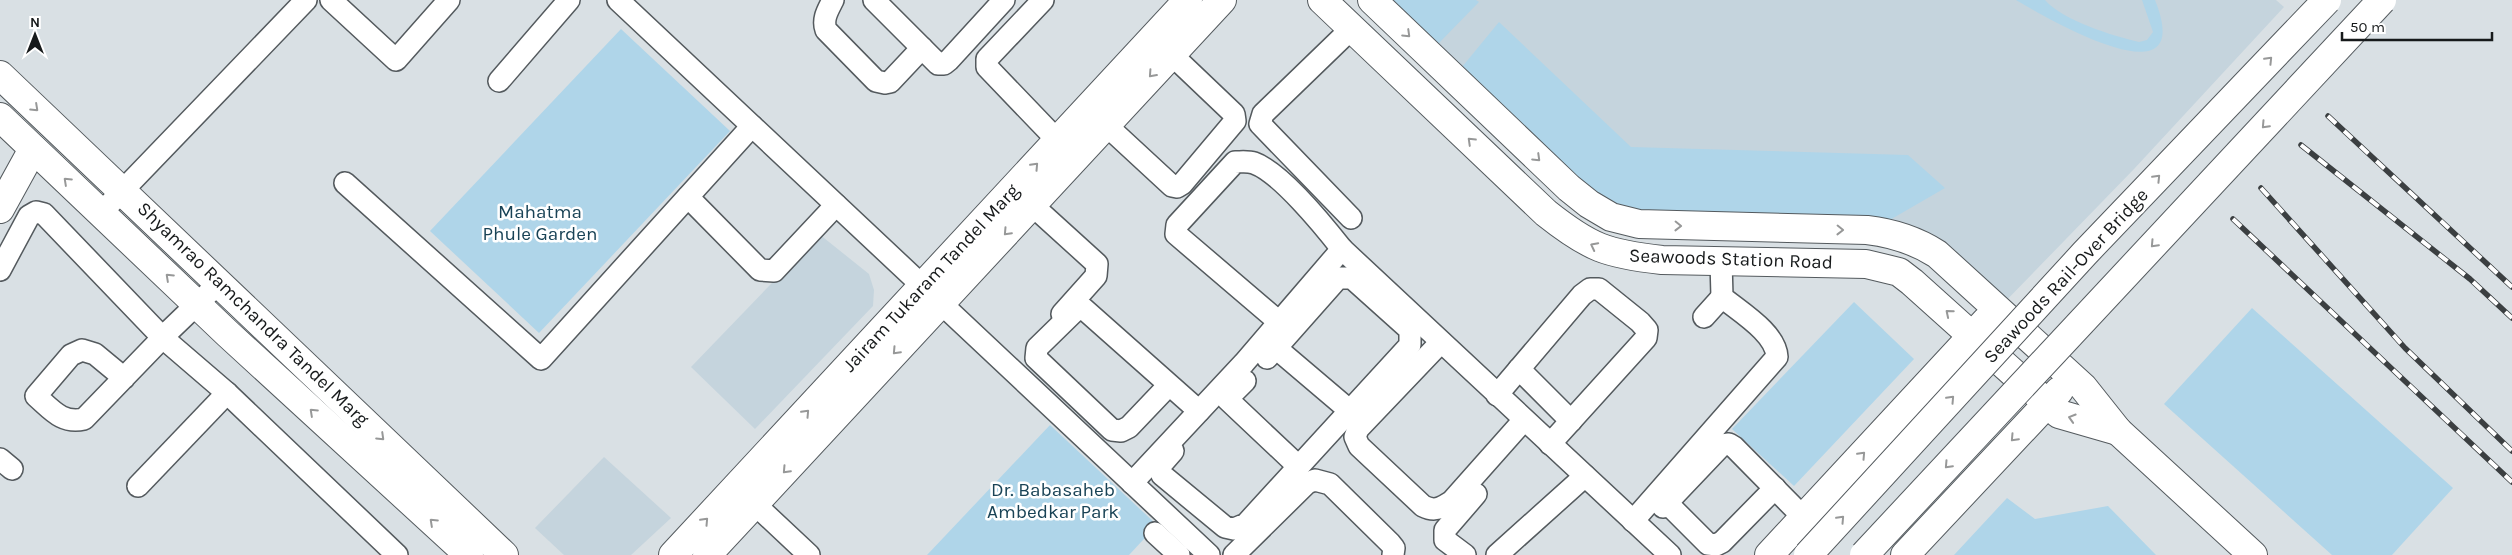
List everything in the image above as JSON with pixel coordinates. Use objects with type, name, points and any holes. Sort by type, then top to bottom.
[{"type":"main road","name":"Jairam Tukaram Tandel Marg","points":[[674,555],[746,495],[932,295],[1058,141],[1188,0]]},
{"type":"main road","name":"Jairam Tukaram Tandel Marg","points":[[932,295],[1032,205],[1222,0]]},
{"type":"main road","name":"Seawoods Station Road","points":[[1322,0],[1546,214],[1571,233],[1599,249],[1630,256],[1662,260],[1879,265],[1899,272],[1973,335],[2059,414],[2118,431]]},
{"type":"main road","name":"Seawoods Station Road","points":[[1372,0],[1569,188],[1611,218],[1663,226],[1867,230],[1886,232],[1917,241],[1936,254],[2072,377],[2118,431]]},
{"type":"main road","name":"Seawoods Rail-Over Bridge","points":[[1808,555],[2085,253],[2327,0]]},
{"type":"main road","points":[[1864,555],[2382,0]]},
{"type":"main road","name":"Shyamrao Ramchandra Tandel Marg","points":[[0,75],[220,282],[504,555]]},
{"type":"main road","name":"Shyamrao Ramchandra Tandel Marg","points":[[0,117],[198,305],[469,555]]},
{"type":"main road","points":[[0,209],[33,149]]},
{"type":"main road","points":[[1769,555],[1998,309]]},
{"type":"main road","points":[[1905,555],[2072,377]]},
{"type":"main road","points":[[2118,431],[2253,555]]},
{"type":"main road","name":"Jairam Tukaram Tandel Marg","points":[[707,555],[746,495]]},
{"type":"street","points":[[101,213],[306,0]]},
{"type":"street","points":[[331,0],[396,60],[448,0]]},
{"type":"street","points":[[499,81],[569,0]]},
{"type":"street","points":[[618,0],[1209,555]]},
{"type":"street","points":[[833,0],[826,14],[824,24],[826,30],[876,81],[890,82],[922,48]]},
{"type":"street","points":[[886,4],[922,48],[938,64],[944,64],[1004,0]]},
{"type":"street","points":[[1043,0],[987,59],[987,67],[1058,141]]},
{"type":"street","points":[[1326,228],[1347,214],[1260,124],[1263,114],[1351,29]]},
{"type":"street","points":[[1106,125],[1172,186],[1177,187],[1182,184],[1235,121],[1234,114],[1171,54]]},
{"type":"street","points":[[344,183],[541,359],[752,126]]},
{"type":"street","points":[[1278,322],[1176,234],[1177,225],[1235,162],[1255,164],[1268,171],[1304,204],[1342,249],[1670,555]]},
{"type":"street","points":[[688,197],[760,270],[768,271],[774,271],[836,205]]},
{"type":"street","points":[[1011,370],[1098,271],[1098,264],[1032,205]]},
{"type":"street","points":[[0,270],[29,216],[36,212],[44,214],[162,338],[227,394],[386,552]]},
{"type":"street","points":[[1132,483],[1199,412],[1249,368],[1276,348],[1338,278],[1352,278],[1410,330],[1412,338],[1410,345],[1246,524],[1234,529],[1225,527],[1162,475],[1159,467],[1164,459],[1227,399],[1249,368],[1278,322],[1342,249]]},
{"type":"street","points":[[1704,317],[1722,297],[1721,261]]},
{"type":"street","points":[[124,378],[220,282]]},
{"type":"street","points":[[1441,342],[1358,429],[1355,437],[1359,446],[1423,506],[1430,509],[1439,509],[1452,501],[1537,432],[1571,421],[1646,338],[1647,330],[1600,289],[1590,289],[1582,295],[1497,395]]},
{"type":"street","points":[[1637,525],[1777,357],[1777,348],[1770,337],[1722,297]]},
{"type":"street","points":[[1169,385],[1136,422],[1121,431],[1112,430],[1036,358],[1037,348],[1080,307],[1169,385],[1199,412]]},
{"type":"street","points":[[1276,348],[1349,410]]},
{"type":"street","points":[[1519,369],[1571,421]]},
{"type":"street","points":[[1051,407],[1067,388]]},
{"type":"street","points":[[138,486],[227,394]]},
{"type":"street","points":[[1227,399],[1298,466]]},
{"type":"street","points":[[1465,555],[1445,540],[1445,530],[1537,432]]},
{"type":"street","points":[[1637,525],[1667,503],[1722,445],[1729,444],[1804,518]]},
{"type":"street","points":[[1497,555],[1585,476]]},
{"type":"street","points":[[1234,555],[1307,483],[1315,480],[1330,484],[1390,543],[1394,548],[1393,555]]},
{"type":"street","points":[[1667,503],[1708,544],[1716,545],[1722,542],[1775,488]]},
{"type":"street","points":[[746,495],[809,555]]},
{"type":"street","points":[[1155,533],[1179,555]]},
{"type":"shaded area","points":[[1372,0],[2276,0],[2284,7],[2134,169],[1998,309],[1917,241],[1663,226]]},
{"type":"shaded area","points":[[819,234],[869,274],[874,290],[873,306],[755,429],[691,367]]},
{"type":"shaded area","points":[[604,457],[671,518],[631,555],[564,555],[535,528]]},
{"type":"green space","points":[[1389,0],[1476,0],[1479,2],[1437,45]]},
{"type":"green space","points":[[2016,0],[2045,0],[2063,14],[2075,20],[2116,36],[2139,42],[2147,40],[2153,32],[2142,0],[2155,0],[2163,31],[2156,48],[2138,52],[2113,47],[2056,23]]},
{"type":"green space","points":[[1499,22],[1631,147],[1908,155],[1945,188],[1888,221],[1652,214],[1615,207],[1595,194],[1462,67]]},
{"type":"green space","name":"Mahatma Phule Garden","points":[[621,29],[730,131],[539,333],[430,231]]},
{"type":"green space","points":[[1854,302],[1914,359],[1794,486],[1732,429]]},
{"type":"green space","points":[[2252,308],[2453,488],[2392,555],[2332,555],[2164,404]]},
{"type":"green space","name":"Dr. Babasaheb Ambedkar Park","points":[[1050,425],[1157,525],[1129,555],[927,555]]},
{"type":"green space","points":[[2007,498],[2035,519],[2108,506],[2156,555],[1954,555]]},
{"type":"railway","points":[[2328,116],[2512,287]]},
{"type":"railway","points":[[2301,145],[2470,279],[2512,318]]},
{"type":"railway","points":[[2261,188],[2405,348],[2512,451]]},
{"type":"railway","points":[[2233,219],[2512,482]]}]
